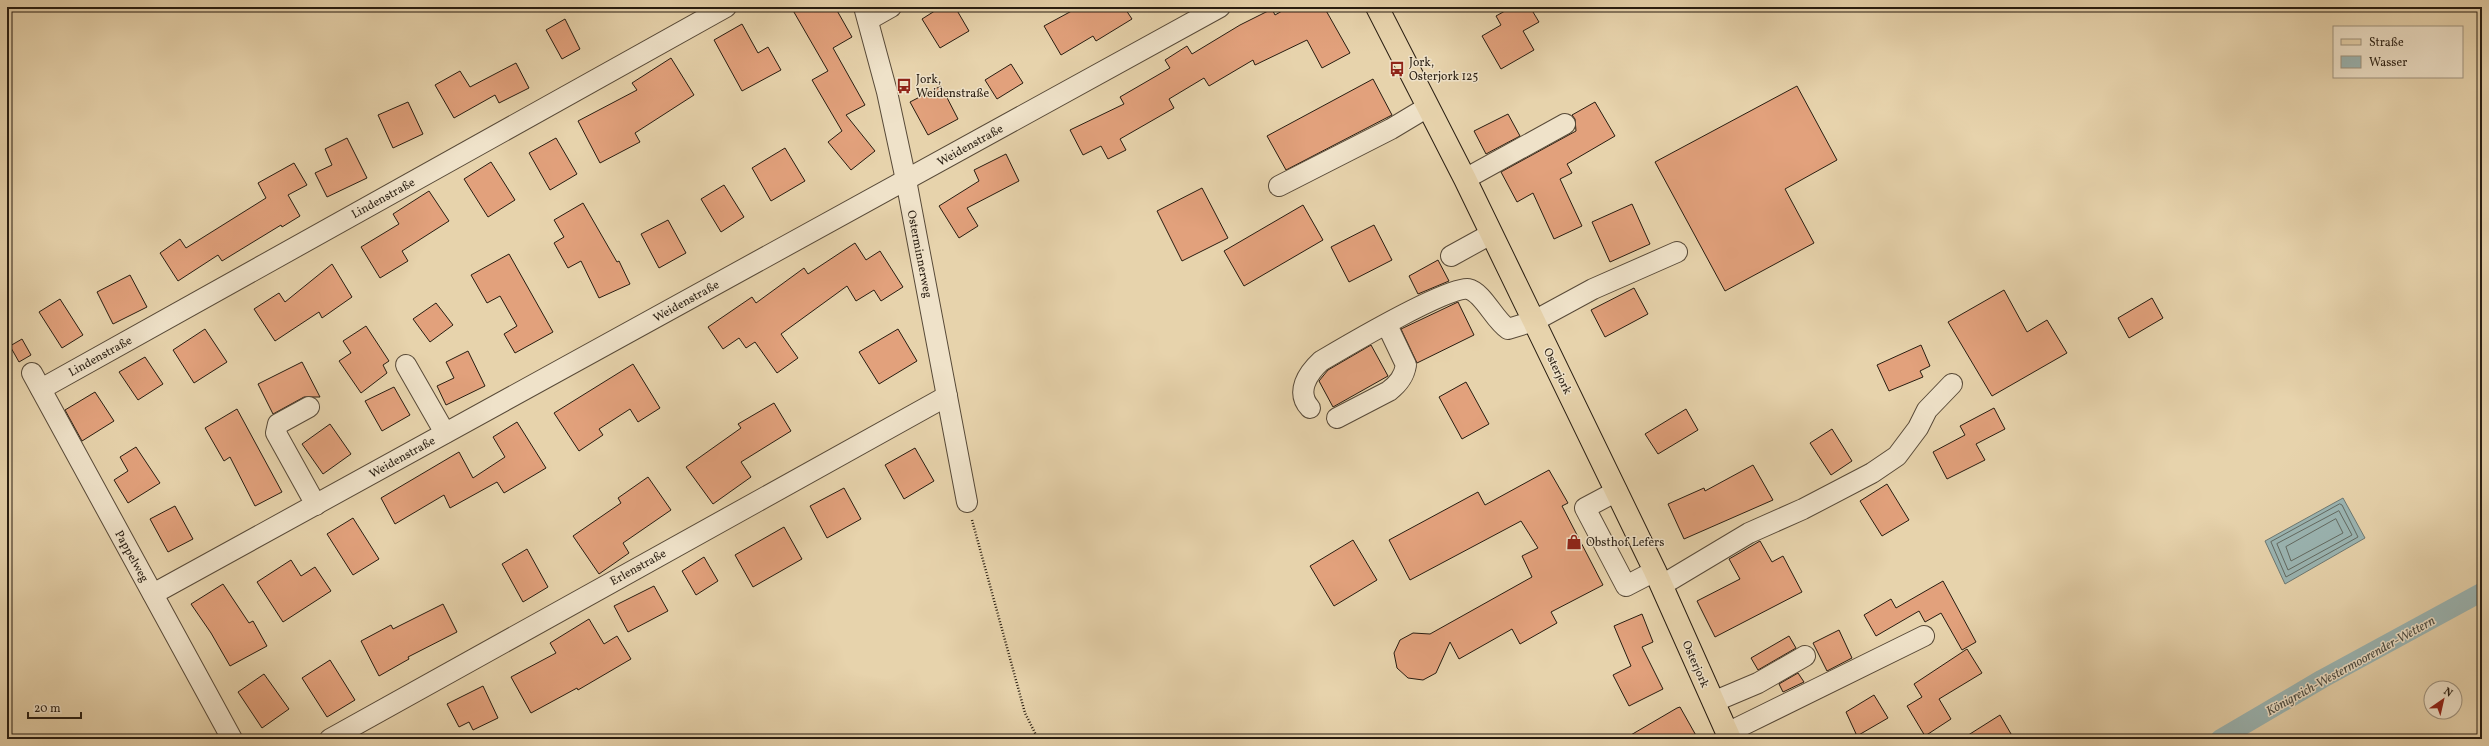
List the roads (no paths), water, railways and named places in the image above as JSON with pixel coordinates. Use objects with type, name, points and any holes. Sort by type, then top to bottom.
[{"type":"main road","name":"Osterjork","points":[[1377,7],[1426,108],[1465,179],[1659,578],[1728,736]]},
{"type":"street","name":"Lindenstraße","points":[[36,381],[726,7]]},
{"type":"street","points":[[866,13],[891,7]]},
{"type":"street","name":"Weidenstraße","points":[[153,594],[1220,7]]},
{"type":"street","name":"Osterminnerweg","points":[[866,13],[906,180],[967,502]]},
{"type":"street","points":[[1279,186],[1391,129],[1426,108]]},
{"type":"street","points":[[1465,179],[1565,124]]},
{"type":"street","points":[[1451,256],[1491,234]]},
{"type":"street","points":[[1310,408],[1303,398],[1303,391],[1313,368],[1321,361],[1387,325],[1459,289],[1474,292],[1502,325],[1508,329],[1534,321],[1594,289],[1677,252]]},
{"type":"street","points":[[1337,418],[1389,391],[1396,385],[1405,372],[1406,366],[1387,325]]},
{"type":"street","points":[[406,365],[445,433]]},
{"type":"street","name":"Pappelweg","points":[[36,381],[232,739]]},
{"type":"street","points":[[1617,491],[1585,508],[1626,586],[1659,578],[1749,533],[1803,509],[1872,473],[1897,456],[1918,428],[1927,410],[1952,384]]},
{"type":"street","name":"Erlenstraße","points":[[330,739],[947,396]]},
{"type":"street","points":[[309,407],[278,424],[276,434],[316,505]]},
{"type":"street","points":[[1728,736],[1924,636]]},
{"type":"street","points":[[1713,702],[1758,683],[1805,656]]},
{"type":"water","points":[[2343,498],[2365,538],[2285,584],[2265,541]]},
{"type":"waterway","name":"Königreich-Westermoorender-Wettern","points":[[2220,739],[2322,679],[2482,592]]},
{"type":"place","name":"Jork, Osterjork 125","points":[[1397,69]]},
{"type":"place","name":"Jork, Weidenstraße","points":[[904,86]]},
{"type":"place","name":"Obsthof Lefers","points":[[1574,542]]}]
